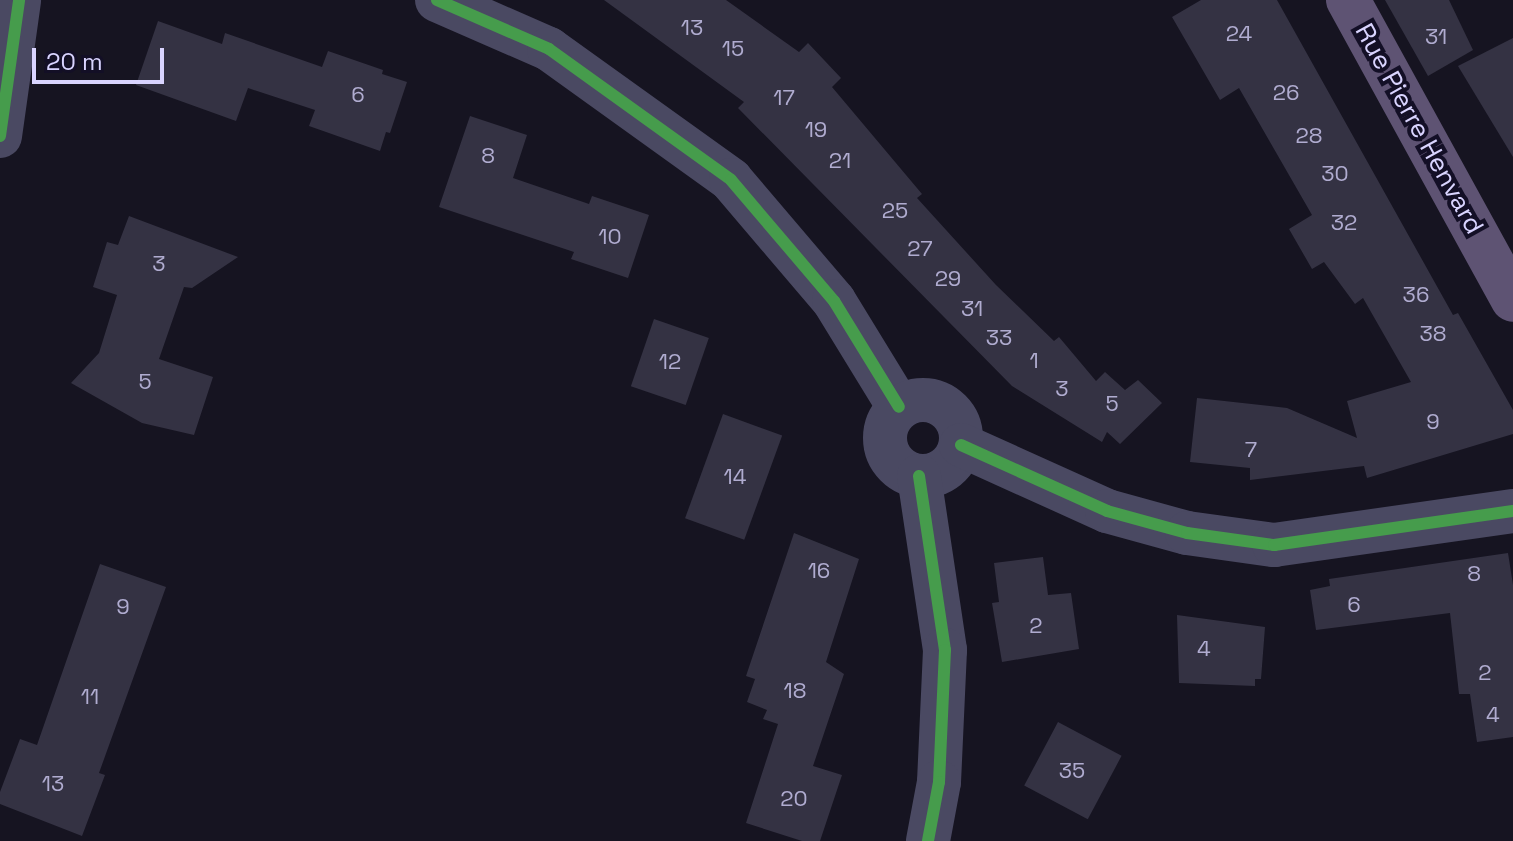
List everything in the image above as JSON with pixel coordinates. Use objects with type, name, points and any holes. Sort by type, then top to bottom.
[{"type":"main road","name":"Rue Pierre Henvard","points":[[1348,0],[1513,300]]},
{"type":"street","points":[[0,136],[19,0]]},
{"type":"street","points":[[437,0],[549,49],[731,180],[834,301],[899,407]]},
{"type":"street","points":[[924,399],[938,402],[957,419],[961,445],[946,469],[919,476],[892,462],[884,433],[899,407],[924,399]]},
{"type":"street","points":[[961,445],[1107,511],[1187,533],[1274,545],[1513,511]]},
{"type":"street","points":[[919,476],[945,650],[939,782],[928,841]]},
{"type":"building","points":[[604,0],[726,0],[799,52],[808,43],[841,78],[832,87],[922,194],[917,198],[996,285],[1054,341],[1059,337],[1096,381],[1105,372],[1125,390],[1138,380],[1162,403],[1120,444],[1107,432],[1102,442],[1012,386],[738,108],[744,102]]},
{"type":"building","points":[[1201,0],[1277,0],[1453,315],[1458,313],[1513,410],[1513,434],[1367,478],[1364,466],[1250,480],[1250,468],[1190,462],[1197,398],[1287,408],[1357,438],[1347,401],[1411,382],[1363,298],[1355,304],[1324,262],[1312,269],[1289,229],[1312,215],[1239,88],[1220,100],[1172,17]]},
{"type":"building","points":[[1385,0],[1449,0],[1473,50],[1428,76]]},
{"type":"building","points":[[158,21],[222,44],[225,33],[322,67],[328,51],[383,70],[382,74],[407,82],[390,133],[386,132],[380,151],[309,126],[315,110],[248,88],[236,121],[136,85]]},
{"type":"building","points":[[1513,38],[1513,157],[1458,66]]},
{"type":"building","points":[[470,116],[527,135],[513,178],[589,204],[592,196],[649,215],[628,278],[571,259],[574,252],[439,207]]},
{"type":"building","points":[[129,216],[238,257],[192,288],[184,287],[159,359],[213,377],[194,435],[142,423],[71,383],[99,353],[117,295],[93,287],[107,242],[118,245]]},
{"type":"building","points":[[654,319],[709,338],[686,405],[631,386]]},
{"type":"building","points":[[723,414],[782,436],[744,540],[685,518]]},
{"type":"building","points":[[794,533],[859,559],[826,662],[844,674],[813,766],[842,775],[820,841],[802,841],[746,823],[778,724],[763,719],[767,710],[747,702],[755,679],[746,676]]},
{"type":"building","points":[[1508,553],[1513,585],[1513,737],[1477,742],[1470,694],[1459,694],[1450,613],[1316,630],[1310,590],[1330,586],[1329,579]]},
{"type":"building","points":[[1043,557],[1048,595],[1071,593],[1079,649],[1002,662],[992,603],[999,602],[994,563]]},
{"type":"building","points":[[100,564],[166,587],[99,773],[105,775],[82,836],[0,804],[0,792],[20,739],[37,745]]},
{"type":"building","points":[[1177,615],[1265,627],[1261,679],[1255,679],[1255,686],[1179,683]]},
{"type":"building","points":[[1058,722],[1122,756],[1088,819],[1024,786]]},
{"type":"cycle path","points":[[0,136],[19,0]]},
{"type":"cycle path","points":[[437,0],[549,49],[731,180],[834,301],[899,407]]},
{"type":"cycle path","points":[[961,445],[1107,511],[1187,533],[1274,545],[1513,511]]},
{"type":"cycle path","points":[[919,476],[945,650],[939,782],[928,841]]}]
